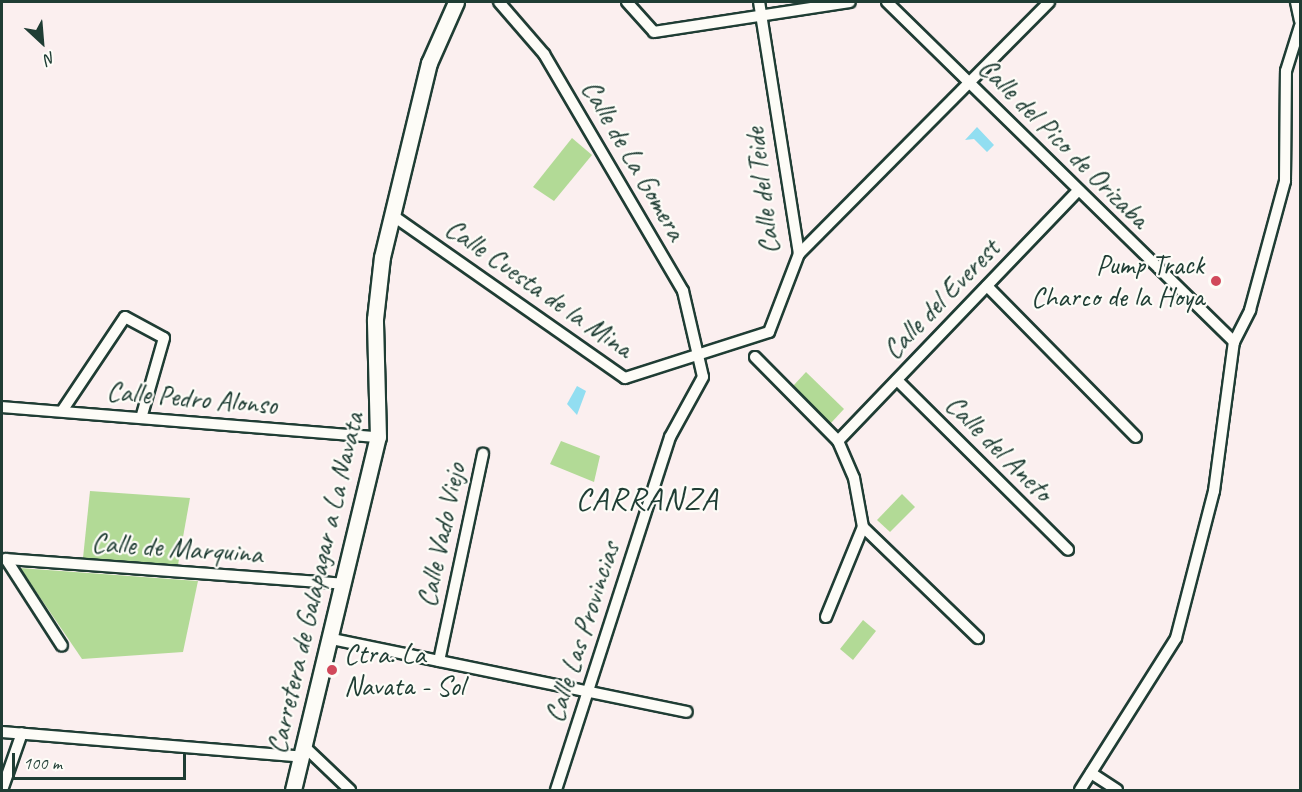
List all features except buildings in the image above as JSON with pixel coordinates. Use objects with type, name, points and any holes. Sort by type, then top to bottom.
[{"type":"main road","name":"Carretera de Galapagar a La Navata","points":[[293,790],[332,639],[378,437],[377,287],[429,63],[456,2]]},
{"type":"street","name":"Calle de La Gomera","points":[[499,2],[544,54],[683,291],[698,357]]},
{"type":"street","points":[[627,2],[654,32],[850,2]]},
{"type":"street","name":"Calle del Teide","points":[[698,357],[769,332],[799,254],[759,2]]},
{"type":"street","name":"Calle del Pico de Orizaba","points":[[887,2],[1234,342]]},
{"type":"street","points":[[799,254],[1049,2]]},
{"type":"street","points":[[1296,2],[1300,21]]},
{"type":"street","points":[[1080,790],[1176,638],[1214,491],[1234,342],[1250,310],[1286,181],[1286,71],[1300,26]]},
{"type":"street","name":"Calle del Everest","points":[[838,441],[1078,191]]},
{"type":"street","name":"Calle Cuesta de la Mina","points":[[392,215],[615,374],[635,379],[698,357]]},
{"type":"street","points":[[795,226],[806,235],[819,234]]},
{"type":"street","points":[[987,286],[1136,437]]},
{"type":"street","points":[[62,411],[124,317],[164,338],[141,418]]},
{"type":"street","name":"Calle Las Provincias","points":[[556,790],[670,437],[703,377],[698,357]]},
{"type":"street","points":[[755,357],[838,441],[854,478],[863,527],[826,617]]},
{"type":"street","name":"Calle del Aneto","points":[[897,380],[1068,550]]},
{"type":"street","name":"Calle Pedro Alonso","points":[[2,406],[378,437]]},
{"type":"street","name":"Calle Vado Viejo","points":[[439,662],[483,454]]},
{"type":"street","points":[[863,527],[978,638]]},
{"type":"street","name":"Calle de Marquina","points":[[62,646],[6,559],[345,584]]},
{"type":"street","points":[[332,639],[687,712]]},
{"type":"street","points":[[2,732],[304,752],[350,790]]},
{"type":"street","points":[[2,790],[22,733]]},
{"type":"street","points":[[1091,773],[1117,790]]},
{"type":"green space","points":[[572,138],[592,155],[554,201],[533,187]]},
{"type":"green space","points":[[806,372],[844,409],[830,424],[793,386]]},
{"type":"green space","points":[[561,441],[600,456],[594,482],[550,464]]},
{"type":"green space","points":[[90,491],[190,498],[178,565],[83,558]]},
{"type":"green space","points":[[902,494],[915,507],[890,532],[877,520]]},
{"type":"green space","points":[[20,568],[198,581],[183,652],[82,659]]},
{"type":"green space","points":[[863,620],[876,631],[853,660],[840,649]]},
{"type":"water","points":[[977,127],[994,145],[987,152],[974,139],[965,140]]},
{"type":"water","points":[[577,386],[586,391],[577,415],[567,404]]},
{"type":"place","name":"Pump Track Charco de la Hoya","points":[[1216,281]]},
{"type":"place","name":"Ctra. La Navata - Sol","points":[[332,670]]},
{"type":"district","name":"CARRANZA","points":[[647,499]]}]
